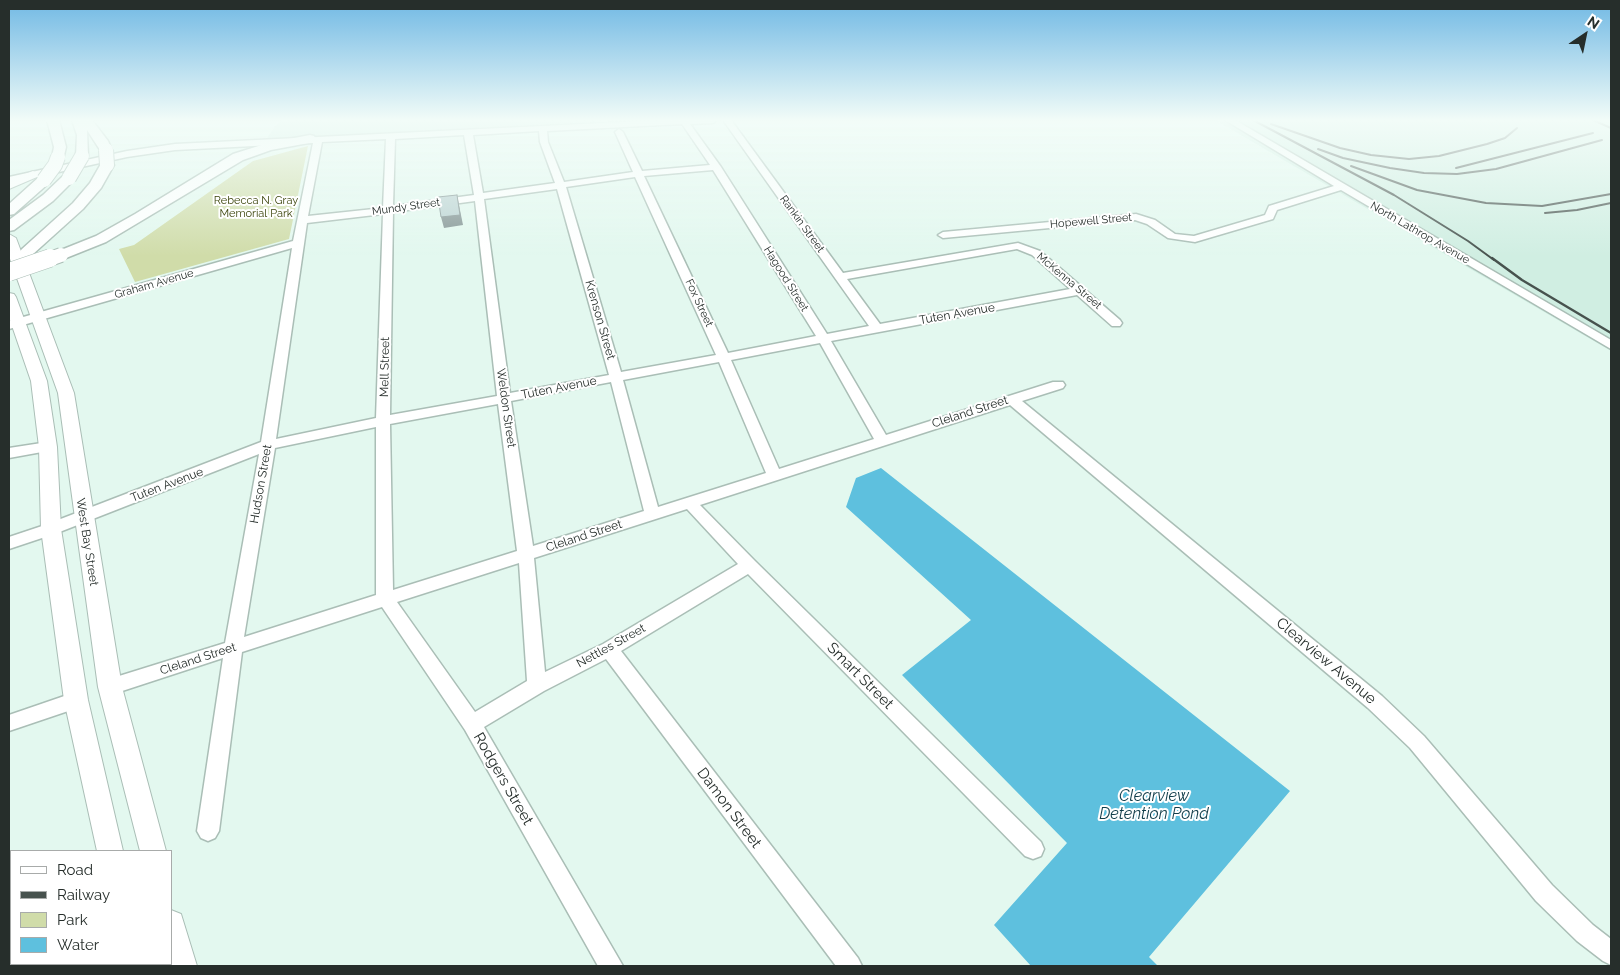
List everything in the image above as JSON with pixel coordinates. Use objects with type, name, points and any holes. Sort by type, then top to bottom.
[{"type":"highway","points":[[29,205],[39,177],[54,166]]},
{"type":"highway","points":[[9,227],[29,205],[69,178],[76,166]]},
{"type":"highway","points":[[13,268],[27,252],[78,206],[96,185],[107,166]]},
{"type":"highway","points":[[13,268],[61,255],[101,239],[224,166]]},
{"type":"highway","points":[[9,211],[29,205]]},
{"type":"main road","points":[[9,174],[39,177]]},
{"type":"main road","points":[[9,185],[39,177]]},
{"type":"main road","name":"West Bay Street","points":[[9,238],[22,321],[39,381],[48,447],[51,529],[76,700],[110,850]]},
{"type":"main road","name":"West Bay Street","points":[[9,297],[66,393],[110,686],[153,850]]},
{"type":"main road","points":[[172,928],[182,966]]},
{"type":"street","points":[[9,180],[39,177],[87,166]]},
{"type":"street","name":"Hudson Street","points":[[208,831],[237,622],[268,445],[310,166]]},
{"type":"street","name":"Mell Street","points":[[385,599],[383,421],[389,166]]},
{"type":"street","name":"Weldon Street","points":[[474,166],[526,554],[537,685]]},
{"type":"street","name":"Krenson Street","points":[[553,166],[561,186],[616,377],[652,514]]},
{"type":"street","name":"Fox Street","points":[[635,166],[724,356],[774,475]]},
{"type":"street","name":"Mundy Street","points":[[303,220],[388,210],[639,174],[716,166]]},
{"type":"street","name":"Hagood Street","points":[[716,166],[823,338],[882,440]]},
{"type":"street","name":"Rankin Street","points":[[760,166],[877,328]]},
{"type":"street","name":"North Lathrop Avenue","points":[[1305,166],[1611,345]]},
{"type":"street","name":"Hopewell Street","points":[[943,235],[1136,217],[1151,222],[1172,236],[1195,239],[1269,217],[1273,208],[1341,187]]},
{"type":"street","name":"Graham Avenue","points":[[22,321],[298,243]]},
{"type":"street","name":"McKenna Street","points":[[840,277],[1018,246],[1036,253],[1116,323]]},
{"type":"street","name":"Tuten Avenue","points":[[9,543],[51,529],[268,445],[383,421],[724,356],[1079,291]]},
{"type":"street","name":"Cleland Street","points":[[110,686],[1058,385]]},
{"type":"street","name":"Clearview Avenue","points":[[1012,399],[1375,702],[1417,742],[1544,893],[1585,933],[1611,953]]},
{"type":"street","points":[[9,453],[48,447]]},
{"type":"street","name":"Smart Street","points":[[689,502],[1033,849]]},
{"type":"street","name":"Nettles Street","points":[[472,724],[537,685],[609,649],[750,565]]},
{"type":"street","name":"Rodgers Street","points":[[385,599],[472,724],[611,966]]},
{"type":"street","name":"Damon Street","points":[[609,649],[850,966]]},
{"type":"street","points":[[9,723],[76,700]]},
{"type":"shaded area","points":[[1293,166],[1611,166],[1611,351]]},
{"type":"green space","name":"Rebecca N. Gray Memorial Park","points":[[247,166],[304,166],[289,239],[135,282],[119,249],[134,245]]},
{"type":"water","name":"Clearview Detention Pond","points":[[881,468],[1290,791],[1149,957],[1158,966],[1031,966],[994,925],[1067,843],[902,675],[971,620],[846,507],[856,478]]},
{"type":"building","points":[[457,195],[460,215],[441,217],[438,197]]},
{"type":"railway","points":[[1339,166],[1394,195],[1468,241],[1494,260]]},
{"type":"railway","points":[[1351,166],[1417,190],[1486,203],[1542,206],[1611,194]]},
{"type":"railway","points":[[1378,166],[1424,173],[1457,174],[1509,166]]},
{"type":"railway","points":[[1456,168],[1466,166]]},
{"type":"railway","points":[[1545,213],[1577,210],[1611,203]]},
{"type":"railway","points":[[1492,258],[1522,280],[1611,333]]}]
